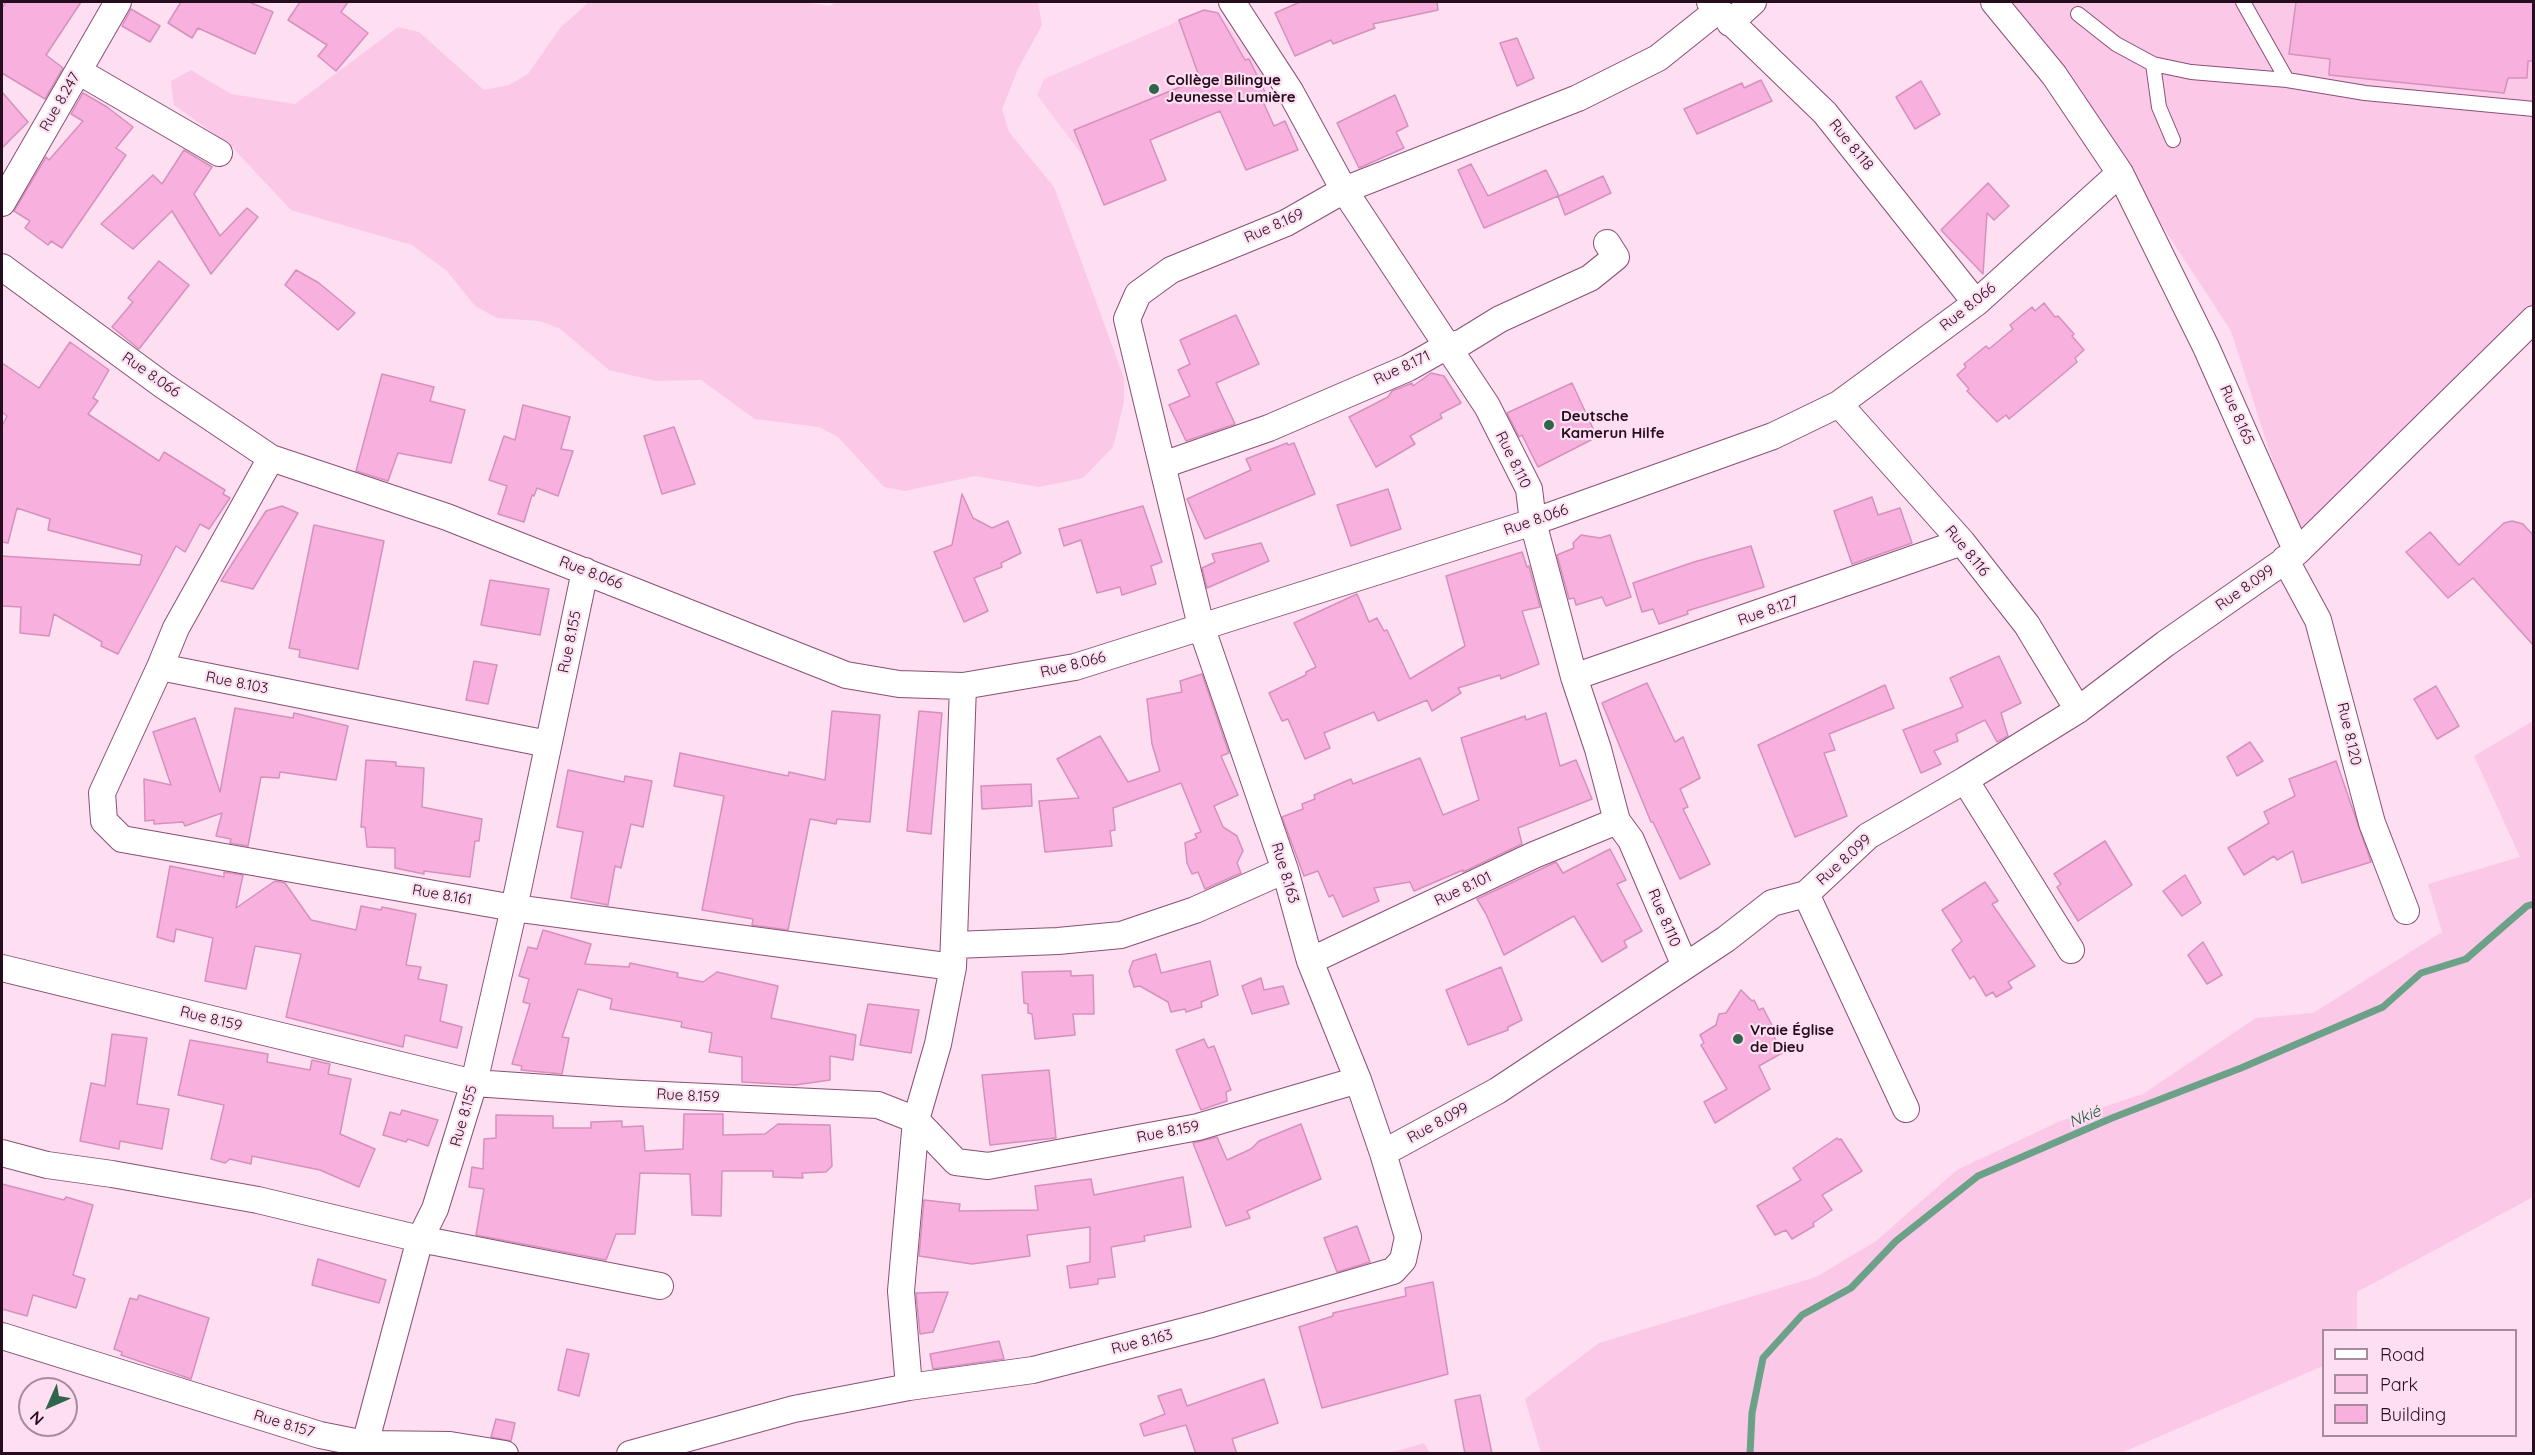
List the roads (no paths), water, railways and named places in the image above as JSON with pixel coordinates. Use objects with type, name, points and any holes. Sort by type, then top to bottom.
[{"type":"street","name":"Rue 8.247","points":[[2,203],[118,2]]},
{"type":"street","name":"Rue 8.110","points":[[1233,2],[1290,91],[1344,190],[1487,406],[1529,489],[1533,522],[1574,677],[1598,749],[1617,821],[1631,840],[1685,966]]},
{"type":"street","name":"Rue 8.169","points":[[1201,626],[1127,319],[1138,294],[1171,270],[1286,223],[1344,190],[1578,98],[1658,57],[1719,12],[1753,2]]},
{"type":"street","name":"Rue 8.165","points":[[1994,2],[2054,75],[2120,173],[2206,347],[2291,556]]},
{"type":"street","name":"Rue 8.118","points":[[1719,12],[1825,112],[1976,303]]},
{"type":"street","points":[[78,71],[219,153]]},
{"type":"street","name":"Rue 8.066","points":[[5,277],[271,458],[447,517],[846,675],[899,684],[963,686],[1075,667],[1533,522],[1773,436],[1839,404],[1976,303],[2120,173]]},
{"type":"street","name":"Rue 8.171","points":[[1163,465],[1269,428],[1408,368],[1447,346],[1461,343],[1500,319],[1590,278],[1616,257],[1607,243]]},
{"type":"street","points":[[2291,556],[2534,319]]},
{"type":"street","name":"Rue 8.116","points":[[1839,404],[1962,542],[2026,625],[2078,710]]},
{"type":"street","points":[[160,667],[176,628],[271,458]]},
{"type":"street","name":"Rue 8.127","points":[[1574,677],[1962,542]]},
{"type":"street","name":"Rue 8.099","points":[[1383,1153],[1497,1091],[1726,939],[1772,903],[1806,894],[1868,836],[1965,780],[2078,710],[2165,644],[2291,556]]},
{"type":"street","name":"Rue 8.120","points":[[2291,556],[2318,620],[2372,823],[2406,910]]},
{"type":"street","name":"Rue 8.155","points":[[420,1239],[435,1209],[474,1083],[514,908],[585,571]]},
{"type":"street","name":"Rue 8.163","points":[[630,1454],[794,1409],[909,1387],[1033,1370],[1208,1325],[1393,1271],[1403,1260],[1408,1237],[1383,1153],[1358,1080],[1310,961],[1285,870],[1201,626]]},
{"type":"street","name":"Rue 8.103","points":[[160,667],[548,744]]},
{"type":"street","name":"Rue 8.161","points":[[160,667],[102,793],[104,821],[122,839],[514,908],[954,956],[1121,934],[1195,910],[1285,870]]},
{"type":"street","points":[[909,1387],[901,1291],[916,1120],[938,1044],[954,956],[963,686]]},
{"type":"street","points":[[1965,780],[2071,950]]},
{"type":"street","name":"Rue 8.101","points":[[1310,961],[1534,855],[1617,821]]},
{"type":"street","points":[[1806,894],[1906,1109]]},
{"type":"street","name":"Rue 8.159","points":[[2,968],[474,1083],[620,1093],[879,1105],[916,1120],[956,1162],[988,1166],[1198,1127],[1358,1080]]},
{"type":"street","points":[[2,1153],[47,1166],[112,1174],[258,1200],[420,1239],[660,1286]]},
{"type":"street","points":[[365,1444],[420,1239]]},
{"type":"street","name":"Rue 8.157","points":[[2,1336],[320,1435],[365,1444],[450,1445],[505,1454]]},
{"type":"lane","points":[[2243,2],[2287,80]]},
{"type":"lane","points":[[2078,14],[2116,44],[2153,64],[2191,72],[2287,80],[2365,93],[2534,109]]},
{"type":"lane","points":[[2153,64],[2159,108],[2173,140]]},
{"type":"waterway","name":"Nkié","points":[[1750,1454],[1752,1413],[1763,1358],[1802,1315],[1851,1288],[1896,1241],[1978,1176],[2112,1118],[2241,1068],[2383,1007],[2421,973],[2466,959],[2527,906],[2534,904]]},
{"type":"place","name":"Collège Bilingue Jeunesse Lumière","points":[[1154,89]]},
{"type":"place","name":"Deutsche Kamerun Hilfe","points":[[1549,425]]},
{"type":"place","name":"Vraie Église de Dieu","points":[[1738,1039]]}]
